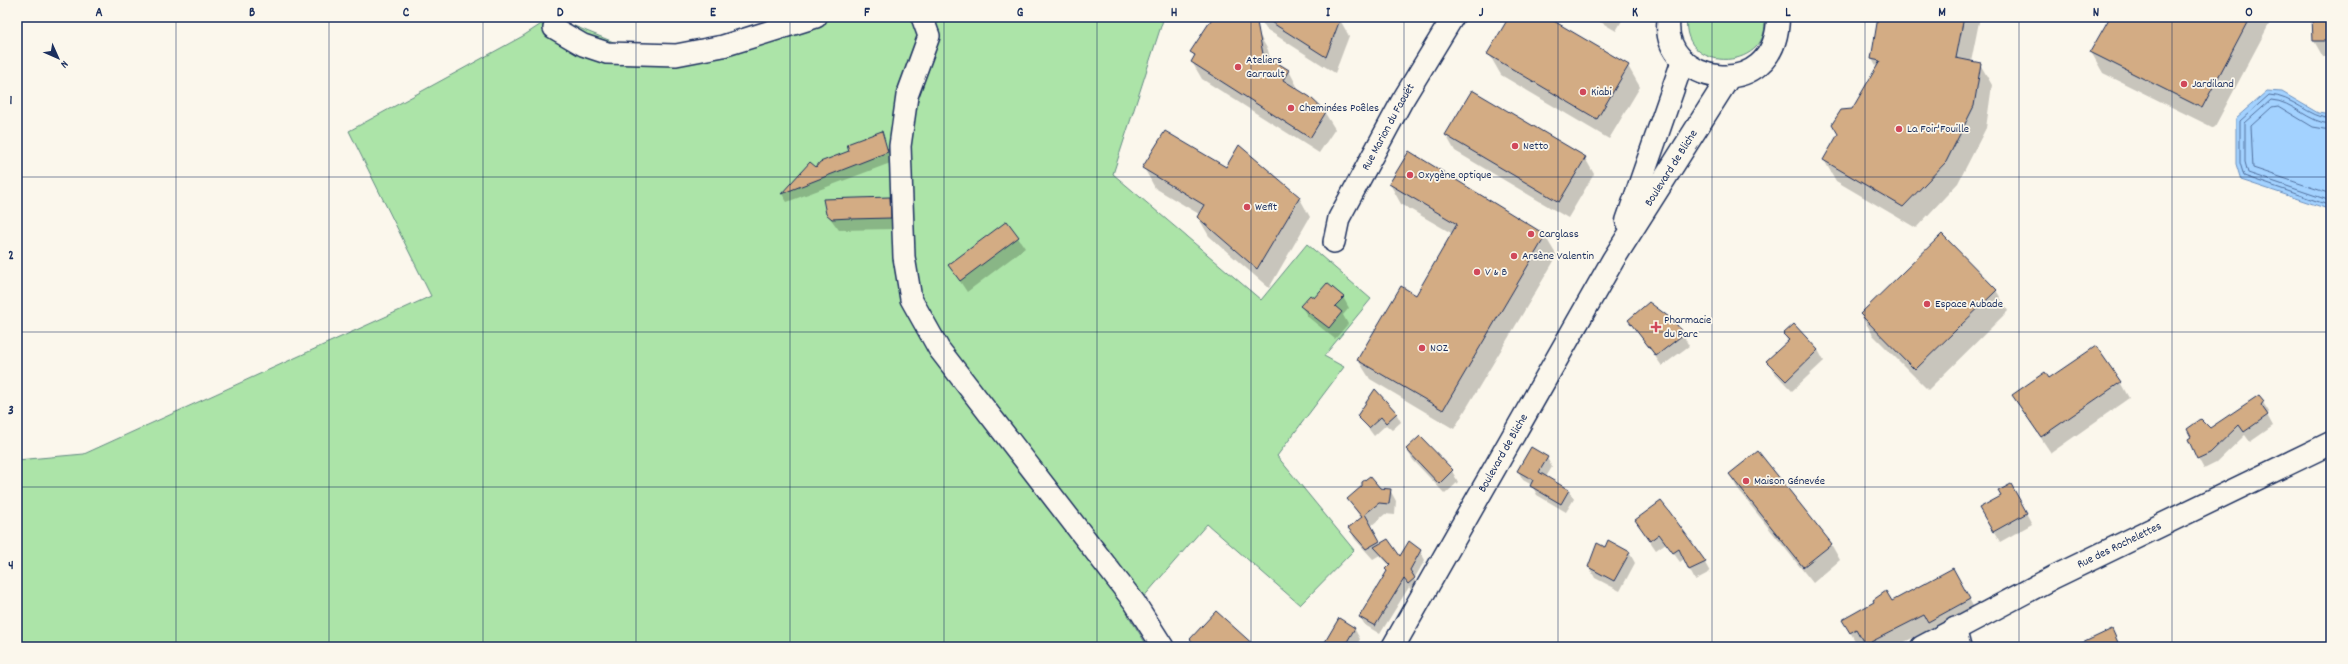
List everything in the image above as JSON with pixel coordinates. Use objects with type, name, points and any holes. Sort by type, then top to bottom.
[{"type":"main road","points":[[1669,17],[1669,35],[1674,48],[1683,60],[1702,72],[1712,76],[1729,77],[1743,74],[1765,57],[1773,45],[1777,31],[1778,17]]},
{"type":"main road","name":"Boulevard de Bliche","points":[[1613,260],[1683,60]]},
{"type":"main road","name":"Boulevard de Bliche","points":[[1393,647],[1613,260],[1729,77]]},
{"type":"main road","name":"Rue des Rochelettes","points":[[1922,647],[1958,638],[2054,577],[2325,446]]},
{"type":"street","points":[[554,28],[583,45],[607,53],[676,55],[723,46],[816,17]]},
{"type":"street","points":[[922,17],[929,36],[907,96],[900,146],[904,257],[911,299],[939,348],[1135,603],[1163,647]]},
{"type":"street","name":"Rue Marion du Faouët","points":[[1334,242],[1339,218],[1402,101],[1453,17]]},
{"type":"green space","points":[[552,17],[616,43],[666,49],[803,17],[1164,17],[1113,174],[1261,300],[1307,244],[1371,299],[1324,356],[1344,367],[1277,456],[1354,550],[1300,605],[1207,524],[1128,615],[1148,647],[17,647],[17,460],[84,454],[431,296],[349,131],[523,36]]},
{"type":"green space","points":[[1687,17],[1764,17],[1763,35],[1755,48],[1742,56],[1726,59],[1710,57],[1697,49],[1688,36]]},
{"type":"water","points":[[2267,91],[2282,92],[2318,113],[2331,115],[2331,210],[2241,180],[2236,164],[2236,118]]},
{"type":"building","name":"Ateliers Garrault","points":[[1213,17],[1256,17],[1263,54],[1289,70],[1283,80],[1310,97],[1326,112],[1310,138],[1191,62],[1195,55],[1190,52]]},
{"type":"building","points":[[1263,17],[1341,17],[1326,57]]},
{"type":"building","name":"Kiabi","points":[[1509,17],[1547,17],[1629,65],[1597,119],[1487,54]]},
{"type":"building","name":"La Foir'Fouille","points":[[1878,17],[1964,17],[1956,58],[1981,63],[1974,106],[1946,162],[1903,207],[1823,160],[1838,134],[1832,124],[1841,110],[1852,109],[1880,61],[1871,59]]},
{"type":"building","name":"Jardiland","points":[[2110,17],[2250,17],[2202,108],[2090,52]]},
{"type":"building","points":[[2312,17],[2331,17],[2331,41],[2313,41]]},
{"type":"building","name":"Netto","points":[[1472,90],[1586,157],[1559,202],[1445,135]]},
{"type":"building","points":[[882,131],[888,152],[781,194],[810,162],[816,167],[820,162],[849,151],[847,144]]},
{"type":"building","name":"Wefit","points":[[1165,131],[1226,167],[1239,145],[1300,197],[1257,269],[1197,217],[1204,205],[1142,168]]},
{"type":"building","points":[[1409,151],[1546,235],[1443,410],[1357,360],[1401,286],[1416,295],[1457,224],[1389,184]]},
{"type":"building","points":[[890,197],[891,218],[832,219],[826,214],[823,199]]},
{"type":"building","points":[[1007,221],[1019,237],[960,281],[948,265]]},
{"type":"building","name":"Espace Aubade","points":[[1942,234],[1997,290],[1915,370],[1860,314]]},
{"type":"building","points":[[1327,283],[1344,297],[1335,306],[1342,312],[1329,328],[1300,306],[1310,295],[1314,298]]},
{"type":"building","name":"Pharmacie du Parc","points":[[1649,302],[1673,320],[1684,334],[1656,356],[1628,320]]},
{"type":"building","points":[[1794,324],[1818,350],[1786,381],[1766,361],[1789,340],[1783,334]]},
{"type":"building","points":[[2096,346],[2121,382],[2041,437],[2012,395],[2045,372],[2049,378]]},
{"type":"building","points":[[1375,389],[1397,413],[1386,423],[1381,417],[1369,428],[1357,416]]},
{"type":"building","points":[[2259,395],[2264,401],[2261,405],[2268,415],[2244,432],[2239,425],[2210,453],[2197,459],[2188,439],[2191,437],[2187,429],[2201,419],[2210,428]]},
{"type":"building","points":[[1420,436],[1453,470],[1439,484],[1406,449]]},
{"type":"building","points":[[1531,447],[1548,457],[1539,472],[1569,490],[1561,504],[1530,486],[1533,480],[1517,471]]},
{"type":"building","points":[[1758,451],[1832,544],[1803,567],[1729,474]]},
{"type":"building","points":[[1370,476],[1380,488],[1391,489],[1389,504],[1379,503],[1365,514],[1380,541],[1366,549],[1348,528],[1362,517],[1347,499],[1362,486],[1362,482]]},
{"type":"building","points":[[2011,484],[2027,513],[1993,532],[1979,508],[2001,496],[1998,491]]},
{"type":"building","points":[[1661,501],[1706,562],[1689,570],[1679,549],[1673,553],[1659,534],[1650,541],[1635,520]]},
{"type":"building","points":[[1388,539],[1400,556],[1409,541],[1421,550],[1410,570],[1415,578],[1408,584],[1404,579],[1375,626],[1359,617],[1387,571],[1385,569],[1390,564],[1374,547]]},
{"type":"building","points":[[1608,540],[1630,552],[1614,581],[1588,567],[1597,543],[1605,547]]},
{"type":"building","points":[[1953,568],[1970,599],[1928,622],[1924,615],[1865,645],[1856,629],[1850,633],[1842,620],[1874,602],[1873,600],[1886,591],[1892,601]]},
{"type":"building","points":[[1216,611],[1256,647],[1198,647],[1190,639]]},
{"type":"building","points":[[1339,618],[1355,628],[1344,647],[1322,647]]},
{"type":"building","points":[[2112,629],[2120,647],[2074,647]]},
{"type":"place","name":"Ateliers Garrault","points":[[1238,67]]},
{"type":"place","name":"Jardiland","points":[[2184,84]]},
{"type":"place","name":"Kiabi","points":[[1583,92]]},
{"type":"place","name":"Cheminées Poêles","points":[[1291,108]]},
{"type":"place","name":"La Foir'Fouille","points":[[1899,129]]},
{"type":"place","name":"Netto","points":[[1515,146]]},
{"type":"place","name":"Oxygène optique","points":[[1410,175]]},
{"type":"place","name":"Wefit","points":[[1247,207]]},
{"type":"place","name":"Carglass","points":[[1531,234]]},
{"type":"place","name":"Arsène Valentin","points":[[1514,256]]},
{"type":"place","name":"V & B","points":[[1477,272]]},
{"type":"place","name":"Espace Aubade","points":[[1927,304]]},
{"type":"place","name":"Pharmacie du Parc","points":[[1656,327]]},
{"type":"place","name":"NOZ","points":[[1422,348]]},
{"type":"place","name":"Maison Génevée","points":[[1746,481]]}]
